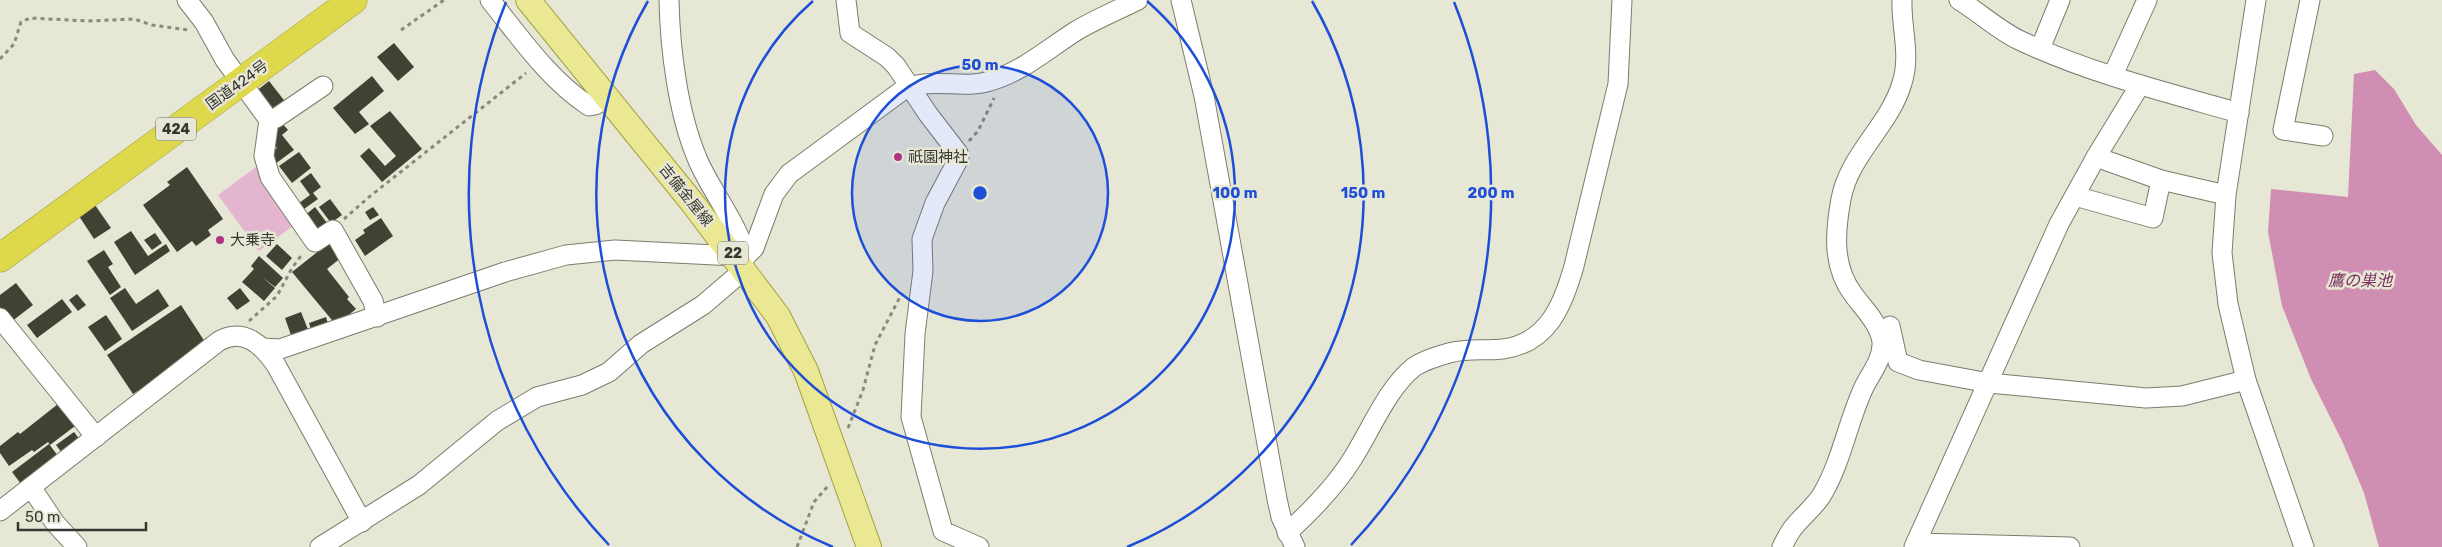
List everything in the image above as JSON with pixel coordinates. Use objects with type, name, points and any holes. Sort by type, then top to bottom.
[{"type":"highway","name":"国道424号","points":[[0,258],[352,0]]},
{"type":"main road","name":"吉備金屋線","points":[[528,0],[606,98],[741,261],[778,316],[798,352],[869,547]]},
{"type":"street","points":[[187,0],[204,22],[240,82],[269,120],[264,159],[270,178],[315,242],[333,230],[373,301],[377,317]]},
{"type":"street","points":[[490,0],[540,61],[588,106],[594,105],[606,98]]},
{"type":"street","points":[[669,0],[682,113],[689,138],[708,182],[744,245],[741,261]]},
{"type":"street","points":[[846,0],[850,33],[888,57],[958,153],[958,158],[935,203],[922,239],[923,271],[916,334],[911,417],[943,531],[979,547]]},
{"type":"street","points":[[320,547],[426,480],[497,421],[537,397],[582,385],[609,372],[641,344],[703,305],[754,248],[774,194],[789,174],[909,87],[933,84],[978,84],[1006,75],[1078,30],[1138,0]]},
{"type":"street","points":[[1181,0],[1204,96],[1271,472],[1281,517],[1291,540]]},
{"type":"street","points":[[1291,540],[1307,514],[1349,464],[1392,391],[1401,379],[1415,366],[1435,357],[1459,351],[1502,349],[1516,346],[1543,332],[1553,320],[1567,290],[1574,266],[1616,92],[1622,0]]},
{"type":"street","points":[[1782,547],[1792,529],[1822,494],[1837,464],[1853,410],[1880,357],[1882,343],[1880,336],[1846,282],[1838,264],[1836,235],[1840,201],[1846,179],[1890,110],[1902,84],[1906,49],[1902,0]]},
{"type":"street","points":[[1959,0],[2017,39],[2040,49],[2140,85],[2239,114]]},
{"type":"street","points":[[2040,49],[2060,0]]},
{"type":"street","points":[[2113,76],[2147,0]]},
{"type":"street","points":[[2256,0],[2226,195],[2222,253],[2228,304],[2246,380],[2304,547]]},
{"type":"street","points":[[2310,0],[2283,130],[2323,136]]},
{"type":"street","points":[[2070,547],[1915,545],[2059,224],[2096,157],[2140,85]]},
{"type":"street","points":[[269,120],[276,118],[323,86]]},
{"type":"street","points":[[2096,157],[2161,180],[2226,195]]},
{"type":"street","points":[[2075,196],[2153,218],[2161,180]]},
{"type":"street","points":[[0,511],[219,341],[227,337],[238,335],[263,348],[280,349],[505,272],[566,256],[615,250],[741,261]]},
{"type":"street","points":[[1864,308],[1873,309],[1884,316],[1891,328],[1895,356],[1898,362],[1919,370],[1988,383],[2146,398],[2182,396],[2246,380]]},
{"type":"street","points":[[0,318],[96,437]]},
{"type":"street","points":[[263,348],[287,384],[362,522]]},
{"type":"street","points":[[31,487],[55,523],[78,547]]},
{"type":"path","points":[[400,30],[444,0]]},
{"type":"path","points":[[0,59],[14,44],[21,22],[30,18],[88,21],[134,19],[152,25],[185,29],[212,38]]},
{"type":"path","points":[[333,230],[369,197],[540,61]]},
{"type":"path","points":[[958,153],[978,131],[1006,75]]},
{"type":"path","points":[[238,335],[248,321],[277,296],[301,255],[315,242]]},
{"type":"path","points":[[797,547],[814,502],[840,467],[875,345],[894,305],[904,290]]},
{"type":"shaded area","points":[[256,167],[297,223],[259,251],[218,195]]},
{"type":"water","name":"鷹の巣池","points":[[2375,70],[2394,89],[2416,125],[2442,155],[2442,547],[2379,547],[2364,493],[2343,443],[2311,379],[2282,306],[2268,232],[2271,189],[2348,197],[2354,74]]},
{"type":"building","points":[[394,43],[414,67],[398,81],[377,57]]},
{"type":"building","points":[[372,76],[384,91],[359,112],[369,124],[355,134],[333,108]]},
{"type":"building","points":[[269,81],[287,104],[269,118],[251,95]]},
{"type":"building","points":[[390,111],[422,149],[382,182],[360,156],[369,148],[385,166],[396,156],[370,126]]},
{"type":"building","points":[[282,123],[288,130],[282,135],[294,150],[271,167],[264,158],[277,148],[272,142],[270,132]]},
{"type":"building","points":[[299,152],[311,168],[292,183],[279,166]]},
{"type":"building","points":[[187,167],[223,219],[208,230],[211,235],[196,246],[192,241],[177,252],[143,205],[170,185],[167,182]]},
{"type":"building","points":[[311,173],[321,187],[313,193],[318,199],[304,209],[299,203],[310,195],[300,181]]},
{"type":"building","points":[[330,199],[342,215],[331,223],[319,207]]},
{"type":"building","points":[[95,205],[111,228],[94,239],[79,216]]},
{"type":"building","points":[[315,207],[327,223],[314,233],[303,217]]},
{"type":"building","points":[[373,207],[379,215],[370,220],[365,212]]},
{"type":"building","points":[[381,218],[393,236],[365,256],[355,240],[365,233],[363,230]]},
{"type":"building","points":[[131,231],[148,256],[166,244],[170,251],[135,275],[114,242]]},
{"type":"building","points":[[155,233],[162,243],[152,250],[144,240]]},
{"type":"building","points":[[330,242],[342,257],[327,269],[356,309],[336,325],[292,272]]},
{"type":"building","points":[[277,244],[292,258],[282,270],[266,256]]},
{"type":"building","points":[[104,250],[113,264],[108,267],[121,287],[110,295],[87,261]]},
{"type":"building","points":[[259,256],[283,278],[275,287],[262,277],[275,288],[264,301],[242,282],[254,269],[251,266]]},
{"type":"building","points":[[16,283],[33,305],[11,322],[0,309],[0,295]]},
{"type":"building","points":[[125,288],[136,304],[158,289],[169,306],[132,331],[110,298]]},
{"type":"building","points":[[240,288],[250,301],[237,310],[227,298]]},
{"type":"building","points":[[77,294],[86,305],[78,311],[69,300]]},
{"type":"building","points":[[62,299],[72,312],[37,338],[27,325]]},
{"type":"building","points":[[181,305],[207,345],[133,394],[107,355]]},
{"type":"building","points":[[301,312],[309,332],[292,338],[285,318]]},
{"type":"building","points":[[106,315],[122,339],[105,351],[88,327]]},
{"type":"building","points":[[326,317],[329,327],[312,333],[309,323]]},
{"type":"building","points":[[58,404],[75,426],[50,445],[48,442],[34,452],[32,450],[9,466],[0,453],[0,446],[18,432],[20,434]]},
{"type":"building","points":[[74,432],[80,440],[62,453],[56,445]]},
{"type":"building","points":[[49,444],[58,456],[21,484],[12,472]]},
{"type":"place","name":"祇園神社","points":[[898,157]]},
{"type":"place","name":"大乗寺","points":[[220,240]]}]
